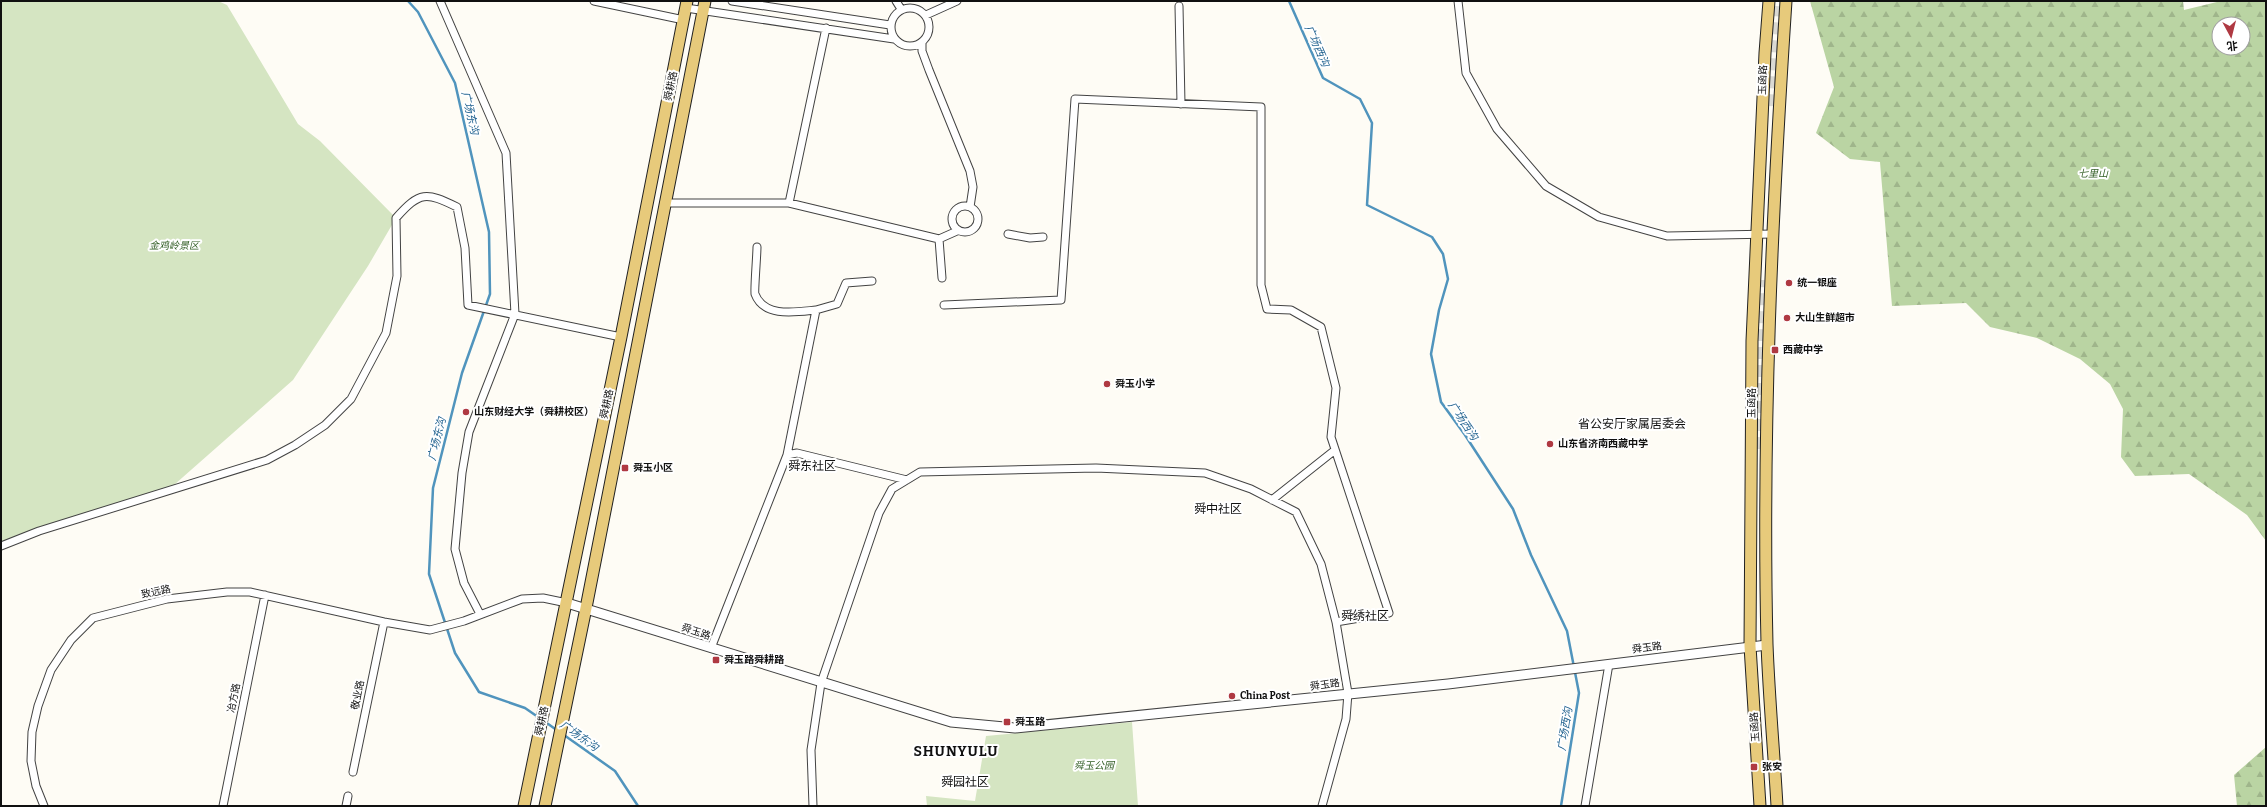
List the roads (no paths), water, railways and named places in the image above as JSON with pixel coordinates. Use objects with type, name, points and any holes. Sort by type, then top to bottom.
[{"type":"main road","name":"玉函路","points":[[1760,806],[1750,646],[1752,341],[1764,53],[1769,1]]},
{"type":"main road","name":"玉函路","points":[[1777,806],[1768,645],[1767,385],[1773,234],[1786,1]]},
{"type":"main road","name":"舜耕路","points":[[524,806],[621,337],[687,4]]},
{"type":"main road","name":"舜耕路","points":[[545,806],[586,608],[704,6]]},
{"type":"street","points":[[440,1],[506,152],[515,314],[468,432],[462,473],[455,549],[464,583],[480,614]]},
{"type":"street","points":[[594,1],[684,20]]},
{"type":"street","points":[[732,1],[890,25]]},
{"type":"street","points":[[896,1],[901,9]]},
{"type":"street","points":[[926,15],[957,1]]},
{"type":"street","points":[[1458,1],[1466,73],[1497,129],[1546,186],[1599,217],[1667,236],[1773,234]]},
{"type":"street","points":[[687,4],[894,39],[904,46],[916,45],[922,42]]},
{"type":"street","points":[[1179,6],[1181,104]]},
{"type":"street","points":[[894,39],[890,25],[896,13],[901,9],[914,8],[926,15],[928,20],[928,32],[922,42],[922,51],[970,171],[973,187],[970,207]]},
{"type":"street","points":[[789,203],[826,28]]},
{"type":"street","points":[[944,305],[1061,300],[1075,99],[1261,107],[1261,285],[1267,309],[1291,310],[1322,328],[1336,388],[1331,438],[1389,613],[1336,622]]},
{"type":"street","points":[[1,546],[39,531],[267,460],[295,445],[325,425],[351,399],[386,334],[397,276],[396,218],[412,200],[434,196],[458,207],[465,248],[468,305],[621,337]]},
{"type":"street","points":[[666,203],[789,203],[939,240],[957,230],[968,232],[977,224],[978,216],[970,207],[961,206],[954,211],[951,219],[957,230]]},
{"type":"street","points":[[1008,234],[1030,238],[1044,238]]},
{"type":"street","points":[[939,240],[942,278]]},
{"type":"street","points":[[757,247],[755,293],[766,308],[787,313],[816,310],[837,304],[846,283],[872,280]]},
{"type":"street","points":[[711,648],[787,454],[816,310]]},
{"type":"street","points":[[1272,500],[1335,450]]},
{"type":"street","points":[[787,454],[797,453],[907,480]]},
{"type":"street","points":[[813,806],[811,750],[821,683],[879,513],[892,489],[920,472],[1096,468],[1205,473],[1251,489],[1296,512],[1321,564],[1336,622],[1348,693],[1346,719],[1322,806]]},
{"type":"street","name":"致远路","points":[[44,806],[36,786],[31,761],[32,732],[38,706],[51,670],[71,640],[93,618],[167,599],[227,592],[265,594],[384,622],[430,630],[464,621],[522,599],[543,598],[566,603]]},
{"type":"street","name":"冶方路","points":[[222,806],[265,594]]},
{"type":"street","name":"舜玉路","points":[[566,603],[951,722],[990,728],[1015,728],[1448,684],[1768,645]]},
{"type":"street","name":"敬业路","points":[[353,772],[384,622]]},
{"type":"street","points":[[1584,806],[1609,664]]},
{"type":"street","points":[[346,806],[348,796]]},
{"type":"waterway","name":"广场东沟","points":[[408,1],[418,12],[455,83],[489,232],[490,294],[462,373],[433,488],[429,574],[455,653],[479,692],[525,708],[538,717]]},
{"type":"waterway","name":"广场西沟","points":[[1289,1],[1323,78],[1360,99],[1372,123],[1367,205],[1432,237],[1443,254],[1448,279],[1439,310],[1431,354],[1441,402],[1465,435],[1513,509],[1531,555],[1567,631],[1579,693],[1561,806]]},
{"type":"waterway","name":"广场东沟","points":[[544,721],[558,731]]},
{"type":"waterway","name":"广场东沟","points":[[564,735],[615,771],[638,806]]},
{"type":"tunnel","points":[[1768,106],[1774,6]]},
{"type":"tunnel","points":[[1757,449],[1760,280]]},
{"type":"place","name":"统一银座","points":[[1789,283]]},
{"type":"place","name":"大山生鲜超市","points":[[1787,318]]},
{"type":"place","name":"西藏中学","points":[[1775,350]]},
{"type":"place","name":"舜玉小学","points":[[1107,384]]},
{"type":"place","name":"山东财经大学（舜耕校区）","points":[[466,412]]},
{"type":"place","name":"山东省济南西藏中学","points":[[1550,444]]},
{"type":"place","name":"舜玉小区","points":[[625,468]]},
{"type":"place","name":"舜玉路舜耕路","points":[[716,660]]},
{"type":"place","name":"China Post","points":[[1232,696]]},
{"type":"place","name":"舜玉路","points":[[1007,722]]},
{"type":"place","name":"张安","points":[[1754,767]]},
{"type":"district","name":"省公安厅家属居委会","points":[[1632,424]]},
{"type":"district","name":"舜东社区","points":[[812,466]]},
{"type":"district","name":"舜中社区","points":[[1218,509]]},
{"type":"district","name":"舜绣社区","points":[[1365,616]]},
{"type":"district","name":"SHUNYULU","points":[[956,751]]},
{"type":"district","name":"舜园社区","points":[[965,782]]},
{"type":"park label","name":"七里山","points":[[2093,174]]},
{"type":"park label","name":"金鸡岭景区","points":[[174,246]]},
{"type":"park label","name":"舜玉公园","points":[[1094,766]]}]
